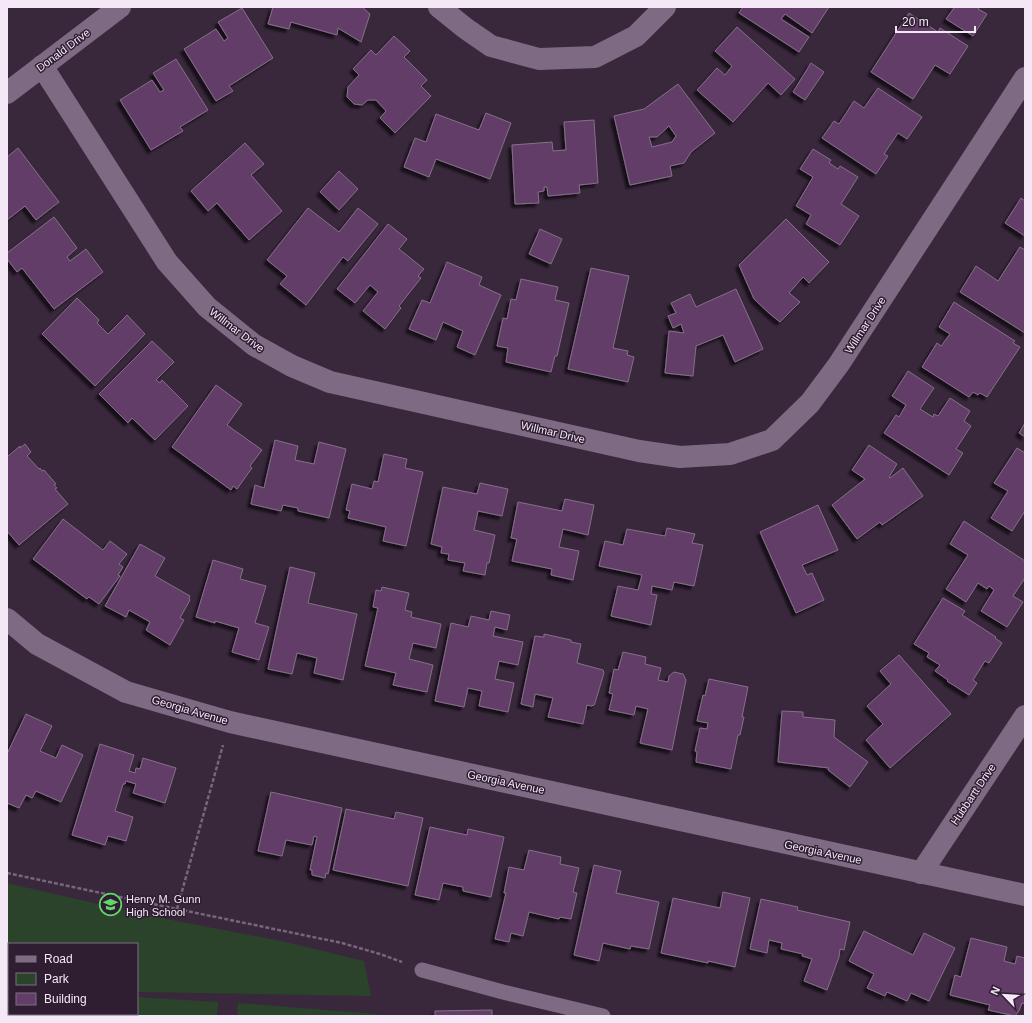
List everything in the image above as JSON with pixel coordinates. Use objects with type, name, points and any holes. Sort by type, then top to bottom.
[{"type":"street","name":"Donald Drive","points":[[7,93],[120,7]]},
{"type":"street","points":[[439,7],[465,28],[491,46],[539,59],[595,57],[636,36],[665,7]]},
{"type":"street","name":"Willmar Drive","points":[[42,66],[167,262],[207,307],[254,345],[292,366],[330,382],[639,451],[680,457],[730,454],[772,440],[810,403],[839,364],[1025,78]]},
{"type":"street","name":"Georgia Avenue","points":[[7,619],[37,644],[126,692],[230,722],[1025,895]]},
{"type":"street","name":"Hubbartt Drive","points":[[921,873],[1025,716]]},
{"type":"lane","points":[[422,970],[503,992],[603,1016]]},
{"type":"path","points":[[177,910],[230,722]]},
{"type":"path","points":[[7,873],[177,910],[342,943],[380,954],[422,970]]},
{"type":"green space","points":[[7,883],[146,915],[286,942],[364,961],[371,996],[138,992],[138,943],[8,943],[8,1015],[60,1016],[7,1016]]},
{"type":"green space","points":[[138,997],[218,1002],[217,1016],[76,1016],[138,1015]]},
{"type":"green space","points":[[238,1003],[377,1014],[376,1016],[237,1016]]},
{"type":"building","points":[[273,7],[362,7],[370,14],[361,42],[338,28],[337,35],[291,22],[289,29],[268,24]]},
{"type":"building","points":[[743,7],[829,7],[812,33],[785,14],[781,19],[809,37],[799,52],[739,13]]},
{"type":"building","points":[[952,7],[980,7],[978,9],[987,14],[973,36],[946,19],[954,8]]},
{"type":"building","points":[[242,8],[273,58],[229,86],[233,91],[216,101],[184,49],[216,29],[224,41],[228,38],[218,22]]},
{"type":"building","points":[[909,13],[938,32],[940,28],[968,46],[950,74],[935,65],[913,99],[871,72]]},
{"type":"building","points":[[737,27],[795,79],[781,95],[768,83],[733,122],[697,90],[717,68],[725,75],[732,66],[715,51]]},
{"type":"building","points":[[394,36],[410,51],[404,57],[427,80],[421,86],[431,96],[395,133],[380,118],[386,111],[376,100],[368,100],[362,105],[354,104],[347,97],[348,87],[359,75],[353,69],[371,50],[376,55]]},
{"type":"building","points":[[176,59],[208,110],[180,127],[183,131],[151,150],[120,100],[152,80],[160,92],[164,90],[153,73]]},
{"type":"building","points":[[811,63],[824,72],[805,100],[793,92]]},
{"type":"building","points":[[678,84],[715,133],[691,152],[684,163],[670,166],[672,176],[630,185],[614,116],[644,109]],"holes":[[[669,126],[676,136],[672,142],[652,147],[649,137],[657,137]]]},
{"type":"building","points":[[878,88],[922,117],[907,139],[898,133],[884,154],[888,156],[876,174],[822,138],[834,121],[839,124],[854,101],[864,108]]},
{"type":"building","points":[[486,113],[511,123],[490,179],[436,159],[429,177],[404,167],[415,138],[426,142],[436,114],[479,130]]},
{"type":"building","points":[[594,120],[598,183],[579,185],[580,193],[548,196],[547,187],[544,187],[544,191],[538,192],[539,203],[515,204],[512,145],[552,142],[553,151],[566,150],[564,122]]},
{"type":"building","points":[[245,143],[264,164],[251,175],[282,211],[249,240],[217,203],[208,211],[191,191]]},
{"type":"building","points":[[18,148],[59,202],[36,220],[25,206],[7,220],[7,157]]},
{"type":"building","points":[[813,149],[831,160],[829,163],[838,169],[840,166],[858,177],[841,204],[859,216],[840,245],[806,224],[811,215],[796,206],[813,177],[800,169]]},
{"type":"building","points":[[339,171],[358,189],[339,210],[320,192]]},
{"type":"building","points":[[1021,198],[1025,201],[1025,236],[1005,223]]},
{"type":"building","points":[[308,208],[339,232],[358,208],[378,224],[348,261],[343,257],[306,305],[280,284],[287,276],[267,260]]},
{"type":"building","points":[[54,217],[77,248],[67,257],[70,261],[86,249],[103,272],[54,309],[22,268],[17,272],[7,259],[7,253]]},
{"type":"building","points":[[786,219],[829,262],[809,283],[803,277],[789,293],[800,302],[780,322],[754,299],[739,265]]},
{"type":"building","points":[[388,224],[407,239],[399,249],[424,269],[418,276],[421,278],[399,306],[401,308],[385,329],[363,311],[378,292],[370,285],[355,303],[337,289]]},
{"type":"building","points":[[540,229],[562,239],[551,264],[529,254]]},
{"type":"building","points":[[1020,247],[1025,250],[1025,333],[960,292],[976,266],[998,281]]},
{"type":"building","points":[[447,262],[482,277],[479,285],[501,295],[475,355],[457,347],[463,331],[443,322],[436,340],[409,329],[422,300],[430,303]]},
{"type":"building","points":[[591,268],[629,276],[613,348],[628,351],[627,355],[634,357],[628,382],[568,369]]},
{"type":"building","points":[[521,279],[558,287],[555,300],[569,303],[557,356],[555,356],[551,372],[506,362],[508,348],[497,346],[503,318],[507,319],[511,299],[516,300]]},
{"type":"building","points":[[736,289],[763,349],[735,362],[723,335],[696,346],[693,376],[665,373],[669,331],[684,333],[681,324],[673,328],[668,316],[676,313],[671,303],[690,294],[696,307]]},
{"type":"building","points":[[77,298],[99,320],[97,323],[108,334],[127,315],[145,334],[95,386],[42,334]]},
{"type":"building","points":[[954,302],[1015,341],[1013,343],[1020,347],[987,397],[980,393],[978,395],[973,392],[969,397],[922,367],[937,343],[941,346],[950,334],[939,327]]},
{"type":"building","points":[[152,341],[174,362],[156,380],[160,383],[162,380],[188,406],[155,440],[132,418],[128,423],[99,394]]},
{"type":"building","points":[[908,371],[934,388],[920,409],[933,417],[934,414],[938,416],[950,398],[970,411],[964,421],[971,426],[956,449],[963,453],[949,475],[884,433],[896,415],[899,417],[906,405],[892,396]]},
{"type":"building","points":[[216,385],[242,404],[227,425],[262,450],[250,466],[252,468],[237,489],[233,486],[231,490],[172,447]]},
{"type":"building","points":[[1025,423],[1025,437],[1019,433]]},
{"type":"building","points":[[275,440],[298,446],[295,460],[314,464],[319,442],[346,449],[329,518],[298,511],[298,508],[283,505],[281,511],[251,504],[255,485],[264,488]]},
{"type":"building","points":[[25,444],[31,452],[27,456],[39,469],[40,468],[42,471],[44,470],[56,484],[54,485],[57,488],[55,489],[68,504],[19,545],[7,531],[7,457],[20,446],[20,448]]},
{"type":"building","points":[[869,445],[897,464],[889,477],[890,478],[903,468],[923,496],[882,525],[880,522],[857,539],[832,505],[865,479],[852,470]]},
{"type":"building","points":[[1017,448],[1025,453],[1025,511],[1012,531],[991,518],[1008,491],[994,483]]},
{"type":"building","points":[[384,454],[407,459],[405,468],[423,472],[406,546],[383,541],[386,527],[348,518],[350,511],[346,510],[352,484],[372,489],[374,481],[378,482]]},
{"type":"building","points":[[480,483],[508,489],[502,516],[478,511],[474,530],[495,535],[485,575],[463,571],[465,563],[448,560],[449,554],[441,553],[442,547],[431,544],[443,487],[477,494]]},
{"type":"building","points":[[565,499],[594,505],[588,535],[563,529],[559,547],[579,551],[573,580],[551,575],[552,569],[512,561],[517,539],[511,538],[518,502],[562,511]]},
{"type":"building","points":[[818,505],[838,550],[802,565],[807,575],[812,573],[824,600],[796,613],[760,532]]},
{"type":"building","points":[[63,519],[103,550],[110,541],[127,554],[119,564],[123,567],[118,575],[120,576],[99,604],[89,597],[87,599],[33,559]]},
{"type":"building","points":[[964,521],[1025,561],[1025,578],[1013,596],[1023,602],[1007,627],[981,611],[994,590],[989,586],[987,589],[978,583],[966,602],[946,589],[968,555],[950,544]]},
{"type":"building","points":[[667,528],[695,534],[692,543],[703,545],[694,586],[674,582],[672,590],[652,586],[651,594],[657,595],[651,625],[611,616],[618,586],[638,590],[642,575],[599,566],[605,541],[623,545],[627,529],[665,536]]},
{"type":"building","points":[[140,544],[165,558],[155,576],[190,596],[190,600],[180,618],[184,620],[170,645],[146,630],[150,622],[129,610],[126,617],[105,606]]},
{"type":"building","points":[[213,560],[243,569],[240,579],[266,586],[255,623],[269,627],[259,660],[232,652],[239,628],[196,617]]},
{"type":"building","points":[[290,567],[315,573],[308,603],[357,614],[343,680],[314,673],[317,658],[297,653],[292,674],[268,669]]},
{"type":"building","points":[[382,587],[409,593],[405,610],[412,612],[411,617],[441,624],[436,648],[413,643],[409,659],[433,665],[427,692],[393,685],[396,673],[365,666],[378,608],[373,607],[376,590],[381,591]]},
{"type":"building","points":[[943,598],[965,611],[962,615],[996,637],[995,638],[1002,643],[989,663],[985,661],[973,680],[977,683],[969,695],[947,681],[948,680],[935,671],[940,665],[927,657],[929,653],[914,644]]},
{"type":"building","points":[[491,611],[510,615],[507,630],[495,627],[493,636],[523,642],[518,665],[499,661],[495,679],[514,683],[508,712],[479,706],[482,691],[468,688],[464,707],[435,701],[451,623],[468,627],[471,616],[489,620]]},
{"type":"building","points":[[544,634],[571,640],[571,642],[581,644],[577,663],[603,670],[604,673],[595,703],[591,706],[587,705],[583,724],[548,717],[553,698],[535,694],[533,707],[521,704],[535,636],[544,637]]},
{"type":"building","points":[[623,652],[646,657],[645,664],[661,668],[658,680],[668,682],[669,676],[674,672],[683,674],[686,680],[672,750],[640,743],[648,709],[636,706],[634,715],[609,710],[613,694],[609,693],[614,669],[618,670]]},
{"type":"building","points":[[899,655],[951,714],[890,768],[866,740],[883,724],[867,706],[891,684],[880,671]]},
{"type":"building","points":[[709,679],[748,687],[742,717],[744,717],[740,735],[738,735],[731,769],[696,762],[697,752],[695,751],[700,728],[707,729],[708,723],[697,721],[703,695],[705,696]]},
{"type":"building","points":[[782,711],[803,712],[803,717],[835,720],[834,737],[868,762],[850,787],[828,770],[829,768],[778,762]]},
{"type":"building","points":[[26,714],[52,726],[40,751],[56,758],[62,745],[83,755],[61,802],[36,791],[32,798],[26,795],[19,808],[7,803],[7,754]]},
{"type":"building","points":[[100,744],[134,755],[129,771],[135,773],[136,768],[140,769],[143,758],[176,768],[165,803],[133,793],[136,784],[126,781],[125,784],[123,784],[115,811],[133,817],[126,841],[108,836],[105,845],[72,835]]},
{"type":"building","points":[[271,792],[342,808],[328,874],[326,873],[325,878],[312,875],[312,870],[310,870],[317,837],[314,836],[312,845],[286,840],[282,856],[258,851]]},
{"type":"building","points":[[346,809],[394,819],[396,812],[423,818],[408,886],[333,870]]},
{"type":"building","points":[[430,827],[467,835],[468,829],[504,837],[491,897],[463,891],[463,887],[443,883],[439,900],[415,895]]},
{"type":"building","points":[[529,850],[561,857],[560,864],[579,868],[573,892],[577,893],[571,919],[560,917],[559,919],[529,912],[523,936],[511,933],[509,942],[495,939],[506,893],[504,893],[509,867],[524,870]]},
{"type":"building","points":[[594,865],[621,871],[616,893],[659,902],[649,949],[631,946],[630,949],[603,943],[599,961],[574,955]]},
{"type":"building","points":[[723,892],[750,898],[735,967],[661,953],[673,898],[720,908]]},
{"type":"building","points":[[761,899],[798,907],[797,910],[850,922],[844,950],[840,949],[839,957],[827,990],[804,981],[812,959],[802,956],[803,954],[781,949],[782,943],[769,940],[767,953],[750,949]]},
{"type":"building","points":[[864,931],[913,955],[924,933],[955,948],[929,1001],[911,993],[907,1001],[887,992],[885,996],[867,988],[874,974],[849,961]]},
{"type":"building","points":[[971,938],[1007,947],[1004,961],[1015,964],[1017,956],[1025,958],[1025,1004],[1022,1003],[1015,1016],[988,1010],[990,1005],[950,995],[955,975],[961,977]]},
{"type":"building","points":[[492,1010],[492,1016],[435,1016],[435,1011]]},
{"type":"place","name":"Henry M. Gunn High School","points":[[110,905]]}]
